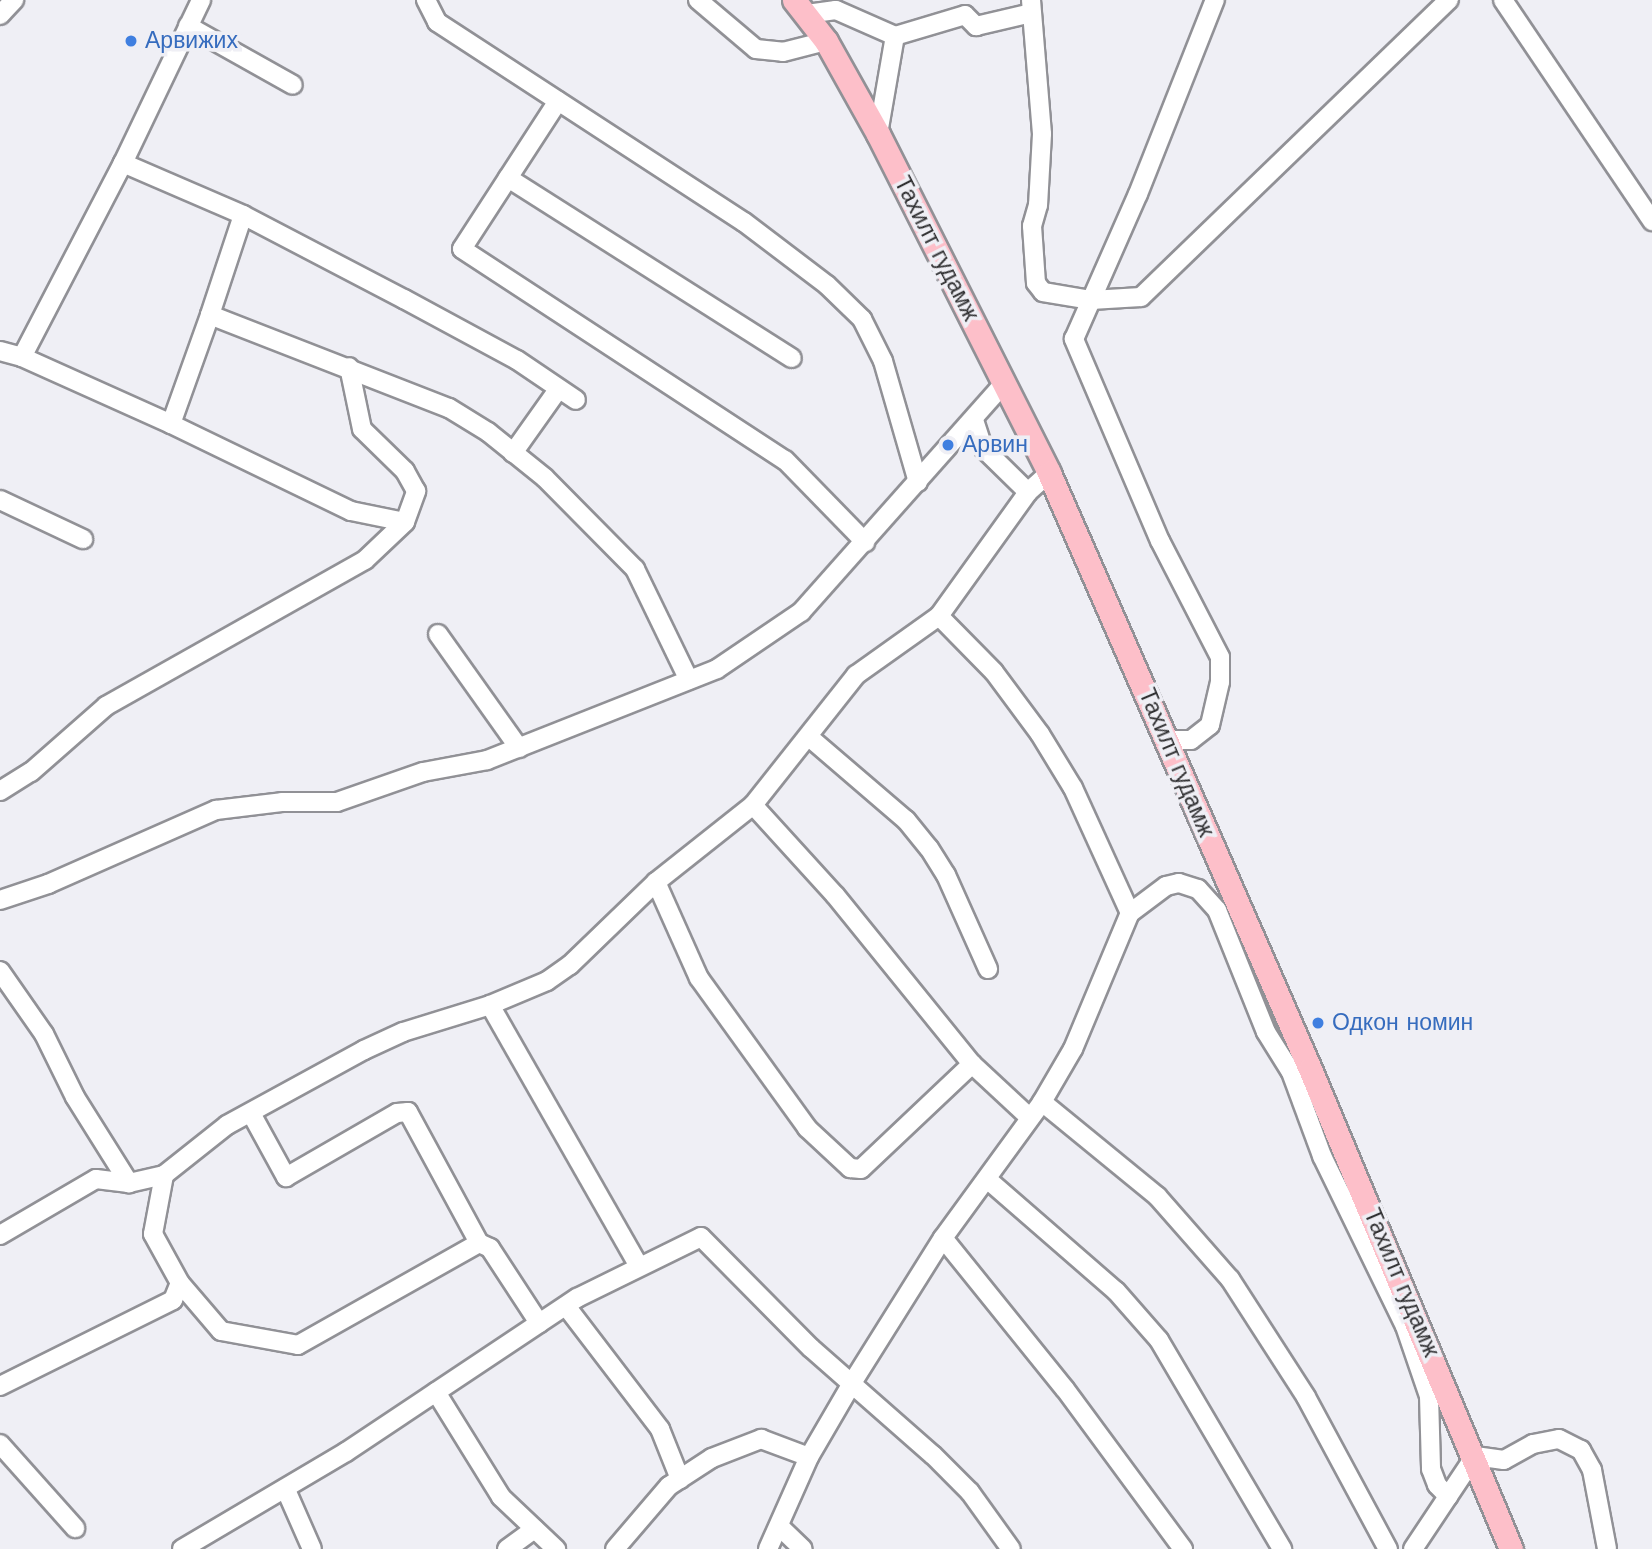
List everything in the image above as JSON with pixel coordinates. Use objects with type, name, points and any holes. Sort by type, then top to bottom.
[{"type":"main road","name":"Тахилт гудамж","points":[[801,7],[826,41],[878,134],[1049,473],[1167,740],[1234,925],[1475,1456],[1511,1549]]},
{"type":"street","points":[[0,15],[14,0]]},
{"type":"street","points":[[22,357],[123,163],[201,0]]},
{"type":"street","points":[[426,0],[438,22],[744,222],[827,285],[862,319],[883,361],[918,482]]},
{"type":"street","points":[[698,0],[756,49],[783,51],[826,41]]},
{"type":"street","points":[[1167,740],[1191,740],[1210,725],[1220,682],[1220,657],[1160,541],[1073,339],[1139,194],[1214,0]]},
{"type":"street","points":[[801,7],[836,10],[895,36],[964,7],[976,26],[1031,7],[1042,134],[1038,205],[1032,226],[1036,283],[1043,292],[1091,300],[1141,297],[1449,0]]},
{"type":"street","points":[[1503,0],[1652,221]]},
{"type":"street","points":[[188,26],[293,85]]},
{"type":"street","points":[[878,134],[895,36]]},
{"type":"street","points":[[558,101],[462,250],[785,460],[864,542]]},
{"type":"street","points":[[123,163],[243,215],[517,360],[576,401]]},
{"type":"street","points":[[508,178],[792,358]]},
{"type":"street","points":[[171,424],[243,215]]},
{"type":"street","points":[[210,316],[349,367],[449,408],[513,453],[595,526],[635,569],[690,680]]},
{"type":"street","points":[[0,351],[22,357],[171,424],[351,511],[405,522]]},
{"type":"street","points":[[0,791],[31,772],[106,706],[365,560],[405,522],[415,491],[405,471],[362,429],[349,367]]},
{"type":"street","points":[[0,900],[48,884],[216,810],[282,802],[337,802],[424,772],[487,760],[717,669],[801,612],[1005,383]]},
{"type":"street","points":[[513,453],[558,391]]},
{"type":"street","points":[[974,420],[983,448],[1028,492]]},
{"type":"street","points":[[0,1235],[96,1179],[129,1183],[164,1175],[227,1125],[252,1115],[384,1041],[490,1005],[547,981],[570,965],[656,882],[753,806],[856,675],[939,616],[1028,492],[1049,473]]},
{"type":"street","points":[[0,500],[83,539]]},
{"type":"street","points":[[939,616],[994,672],[1040,734],[1073,789],[1130,913]]},
{"type":"street","points":[[438,634],[519,747]]},
{"type":"street","points":[[809,737],[906,820],[929,848],[946,875],[988,969]]},
{"type":"street","points":[[753,806],[835,895],[972,1064],[1028,1116]]},
{"type":"street","points":[[656,882],[699,978],[807,1128],[850,1168],[861,1169],[972,1064]]},
{"type":"street","points":[[768,1549],[781,1528],[809,1457],[852,1384],[943,1238],[987,1179],[1028,1116],[1042,1102],[1073,1049],[1130,913],[1166,886],[1179,883],[1198,889],[1234,925]]},
{"type":"street","points":[[0,971],[44,1034],[75,1097],[129,1183]]},
{"type":"street","points":[[490,1005],[638,1264]]},
{"type":"street","points":[[1300,1070],[1322,1156],[1405,1326],[1429,1396],[1431,1469],[1437,1485],[1448,1496]]},
{"type":"street","points":[[1042,1102],[1157,1196],[1230,1279],[1306,1397],[1388,1549]]},
{"type":"street","points":[[252,1115],[286,1177],[397,1113],[408,1112],[479,1242],[490,1248],[540,1323]]},
{"type":"street","points":[[164,1175],[153,1234],[180,1283],[221,1331],[299,1345],[479,1242]]},
{"type":"street","points":[[987,1179],[1116,1291],[1159,1340],[1282,1549]]},
{"type":"street","points":[[182,1549],[286,1490],[566,1306],[638,1264],[701,1237],[852,1384],[970,1492],[1011,1549]]},
{"type":"street","points":[[943,1238],[1066,1389],[1183,1549]]},
{"type":"street","points":[[0,1386],[173,1300],[180,1283]]},
{"type":"street","points":[[566,1306],[660,1429],[680,1479]]},
{"type":"street","points":[[436,1392],[501,1497],[556,1549]]},
{"type":"street","points":[[615,1549],[680,1479],[712,1458],[761,1439],[809,1457]]},
{"type":"street","points":[[1413,1549],[1475,1456],[1504,1460],[1533,1444],[1559,1439],[1581,1450],[1603,1509],[1607,1549]]},
{"type":"street","points":[[0,1444],[75,1528]]},
{"type":"street","points":[[286,1490],[312,1549]]},
{"type":"street","points":[[781,1528],[803,1549]]},
{"type":"street","points":[[507,1549],[535,1529]]},
{"type":"place","name":"Арвижих","points":[[131,41]]},
{"type":"place","name":"Арвин","points":[[948,445]]},
{"type":"place","name":"Одкон номин","points":[[1318,1023]]}]
